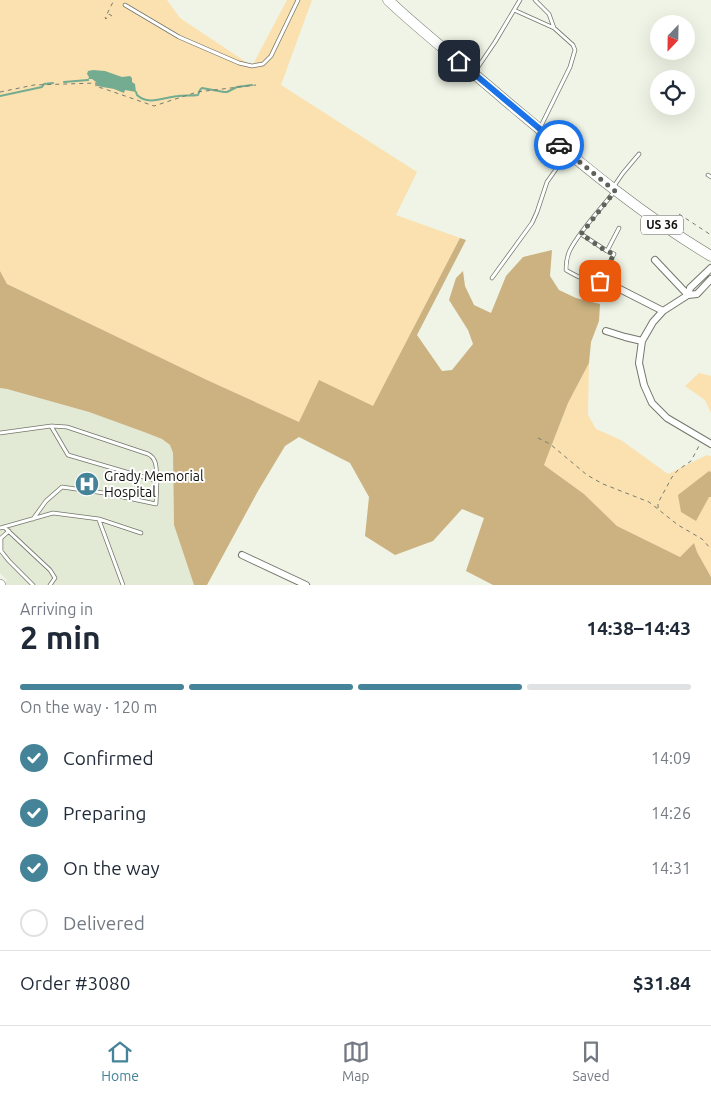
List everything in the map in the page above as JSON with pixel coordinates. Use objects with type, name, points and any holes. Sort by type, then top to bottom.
[{"type":"highway","name":"US 36","points":[[388,0],[613,190],[672,232],[711,256]]},
{"type":"street","points":[[655,260],[688,295]]},
{"type":"street","points":[[688,295],[690,288],[711,268]]},
{"type":"street","points":[[711,279],[697,294],[688,295],[663,311],[653,322],[642,341],[639,363],[644,385],[652,403],[667,418],[711,444]]},
{"type":"street","points":[[602,281],[663,311]]},
{"type":"street","points":[[606,331],[625,338],[642,341]]},
{"type":"street","points":[[242,554],[306,585]]},
{"type":"lane","points":[[125,5],[179,36],[239,63],[252,66],[263,64],[271,56],[298,0]]},
{"type":"lane","points":[[474,73],[520,0]]},
{"type":"lane","points":[[535,0],[549,14],[554,28]]},
{"type":"lane","points":[[514,10],[554,28],[573,45],[575,50],[570,67],[540,129]]},
{"type":"lane","points":[[492,278],[532,223],[547,182],[568,153]]},
{"type":"lane","points":[[581,234],[606,251],[614,254],[602,281],[582,279],[566,270],[569,251],[623,173],[639,154]]},
{"type":"lane","points":[[606,251],[618,228]]},
{"type":"lane","points":[[51,426],[68,455],[157,481]]},
{"type":"lane","points":[[0,434],[51,426],[67,427],[153,456],[156,461],[156,504],[104,493],[62,487],[46,501],[33,518]]},
{"type":"lane","points":[[1,527],[53,513],[99,519],[140,533]]},
{"type":"lane","points":[[99,519],[123,585]]},
{"type":"lane","points":[[1,527],[9,531],[50,570],[55,578],[50,585]]},
{"type":"lane","points":[[9,531],[1,538],[1,551],[33,585]]},
{"type":"path","points":[[112,16],[109,14],[105,18],[114,0]]},
{"type":"path","points":[[0,92],[34,85],[96,83],[96,87],[154,106],[197,92],[256,85]]},
{"type":"path","points":[[679,214],[711,234]]},
{"type":"path","points":[[538,438],[550,444],[588,475],[603,484],[649,502],[678,525],[702,539],[711,549]]},
{"type":"path","points":[[658,509],[658,503],[672,477],[691,461],[697,448],[704,440]]},
{"type":"shaded area","points":[[0,0],[167,0],[180,18],[252,66],[287,0],[312,0],[281,85],[417,172],[396,215],[460,238],[374,406],[299,422],[7,284],[0,271]]},
{"type":"shaded area","points":[[88,71],[105,71],[122,77],[130,76],[135,84],[136,92],[125,90],[124,93],[97,86],[96,82],[92,79],[88,80]]},
{"type":"shaded area","points":[[460,238],[466,240],[417,335],[442,371],[452,370],[473,344],[468,330],[449,300],[456,278],[463,271],[465,286],[474,305],[491,313],[506,276],[523,257],[552,250],[550,276],[559,290],[576,298],[600,304],[599,321],[591,342],[589,363],[568,403],[544,465],[584,494],[617,526],[680,557],[694,543],[711,577],[711,585],[493,585],[466,571],[484,518],[462,509],[433,541],[395,555],[365,536],[369,497],[350,463],[299,437],[285,446],[258,491],[207,585],[194,585],[174,525],[173,453],[170,445],[162,439],[89,412],[0,388],[0,271],[7,284],[299,422],[319,380],[373,406]]},
{"type":"shaded area","points":[[589,363],[588,415],[596,429],[621,440],[668,474],[707,455],[711,456],[709,497],[711,497],[711,577],[694,544],[680,557],[617,526],[584,494],[544,465],[568,403]]},
{"type":"shaded area","points":[[699,373],[711,376],[711,413],[705,400],[685,386]]},
{"type":"shaded area","name":"Grady Memorial Hospital","points":[[0,388],[89,412],[162,439],[170,445],[173,453],[174,525],[194,585],[5,585],[7,580],[0,573]]},
{"type":"shaded area","points":[[709,471],[711,472],[711,497],[709,497],[696,521],[681,512],[678,495]]},
{"type":"waterway","points":[[64,82],[88,80]]},
{"type":"waterway","points":[[0,96],[53,83]]},
{"type":"waterway","points":[[136,92],[137,95],[146,100],[157,100],[198,95],[202,88],[227,92],[237,87],[252,85]]},
{"type":"way so far","points":[[559,145],[615,191],[581,234],[606,251],[614,254],[600,281]]},
{"type":"place","name":"Grady Memorial Hospital","points":[[87,484]]},
{"type":"route","points":[[459,61],[559,145]]}]
